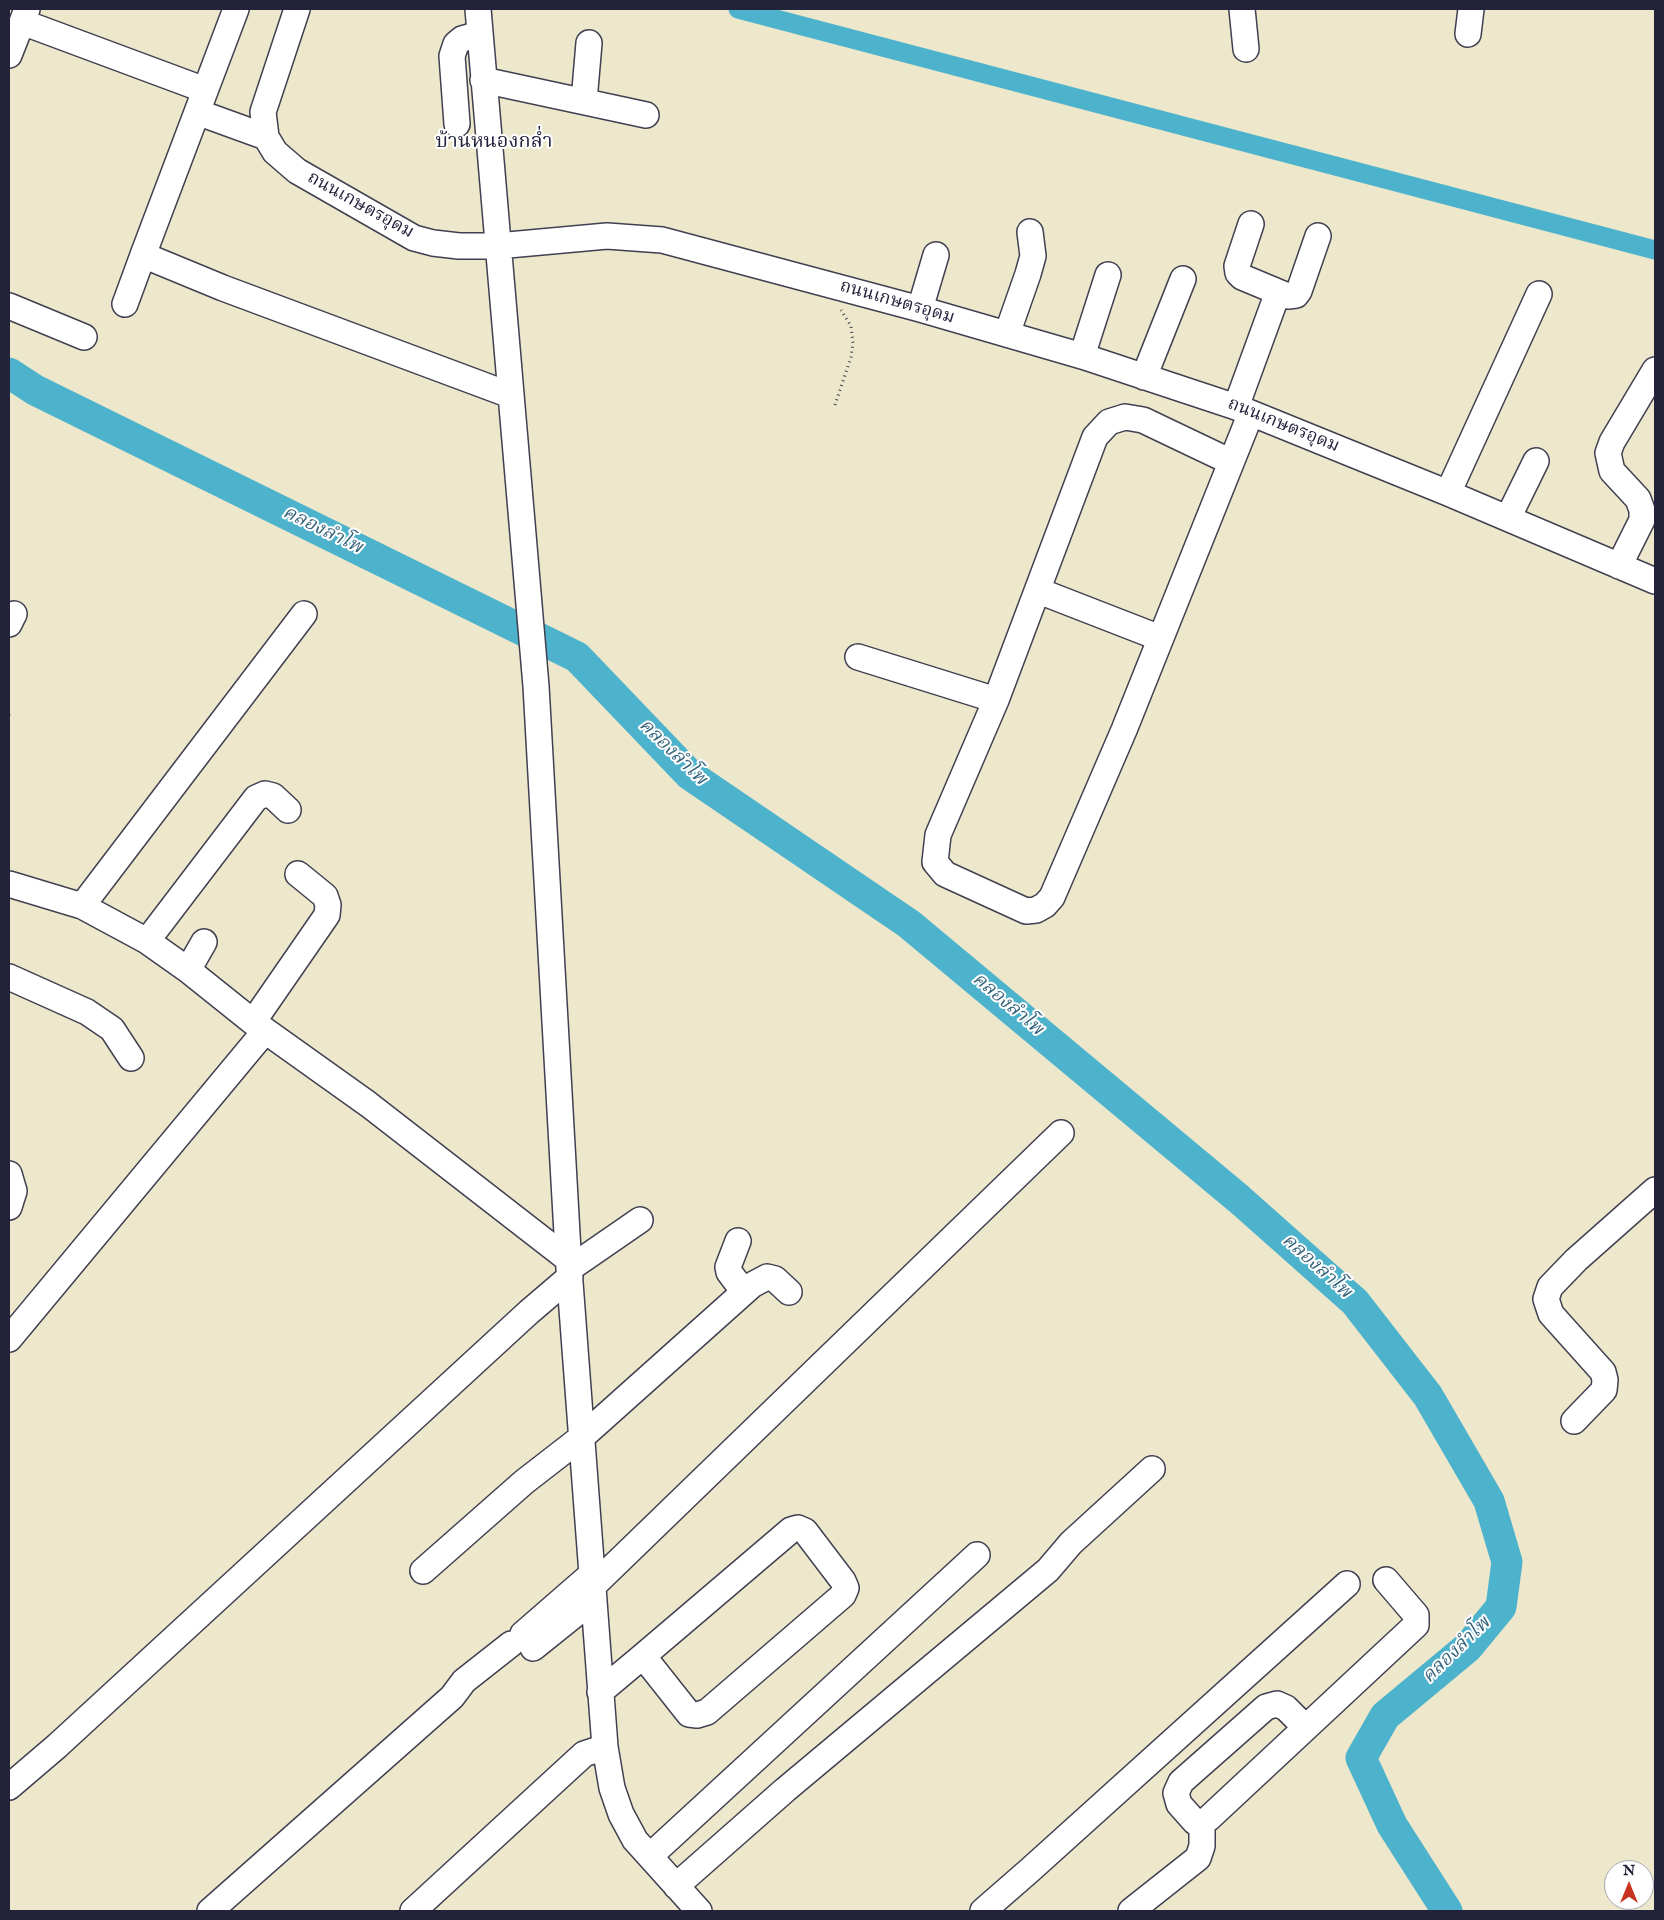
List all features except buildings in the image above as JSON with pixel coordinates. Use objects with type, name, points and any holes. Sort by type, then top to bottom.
[{"type":"street","points":[[125,304],[236,9]]},
{"type":"street","name":"ถนนเกษตรอุดม","points":[[297,9],[263,112],[266,137],[275,152],[297,171],[414,238],[433,243],[459,246],[497,246],[607,236],[662,240],[826,283],[1082,356],[1243,410],[1448,493],[1655,581]]},
{"type":"street","points":[[478,9],[478,34],[536,686],[569,1268],[605,1746],[612,1788],[621,1814],[636,1840],[676,1886],[693,1909]]},
{"type":"street","points":[[1242,9],[1246,49]]},
{"type":"street","points":[[1468,34],[1471,9]]},
{"type":"street","points":[[9,55],[24,15],[201,101],[266,137]]},
{"type":"street","points":[[457,124],[452,56],[456,44],[462,39],[478,34]]},
{"type":"street","points":[[584,101],[590,43]]},
{"type":"street","points":[[483,80],[646,114]]},
{"type":"street","points":[[1252,224],[1237,266],[1238,274],[1288,296],[1296,295],[1298,292],[1318,236]]},
{"type":"street","points":[[1007,334],[1033,256],[1030,232]]},
{"type":"street","points":[[143,255],[223,288],[510,395]]},
{"type":"street","points":[[920,309],[936,255]]},
{"type":"street","points":[[1082,356],[1108,276]]},
{"type":"street","points":[[1144,377],[1183,279]]},
{"type":"street","points":[[1231,462],[1143,420],[1125,417],[1109,422],[1095,437],[1039,591],[996,700],[938,835],[935,862],[945,874],[1026,911],[1036,910],[1045,905],[1052,897],[1124,730],[1231,462],[1243,410],[1278,292]]},
{"type":"street","points":[[1448,493],[1539,294]]},
{"type":"street","points":[[9,306],[84,337]]},
{"type":"street","points":[[1619,566],[1642,520],[1642,510],[1638,500],[1612,471],[1608,453],[1612,442],[1655,370]]},
{"type":"street","points":[[1508,518],[1536,461]]},
{"type":"street","points":[[1039,591],[1160,638]]},
{"type":"street","points":[[82,906],[304,614]]},
{"type":"street","points":[[858,657],[996,700]]},
{"type":"street","points":[[147,941],[256,798],[265,794],[273,796],[288,810]]},
{"type":"street","points":[[9,1339],[259,1026],[327,915],[328,905],[325,896],[298,874]]},
{"type":"street","points":[[9,884],[82,906],[147,941],[188,970],[259,1026],[368,1104],[569,1268]]},
{"type":"street","points":[[188,970],[204,942]]},
{"type":"street","points":[[9,977],[87,1012],[112,1029],[131,1058]]},
{"type":"street","points":[[210,1911],[452,1697],[464,1682],[522,1646],[593,1586],[1061,1134]]},
{"type":"street","points":[[9,1174],[14,1191],[9,1207]]},
{"type":"street","points":[[1574,1420],[1604,1390],[1605,1380],[1603,1372],[1550,1314],[1546,1299],[1550,1287],[1576,1260],[1655,1190]]},
{"type":"street","points":[[9,1787],[57,1746],[529,1312],[569,1268],[640,1220]]},
{"type":"street","points":[[738,1241],[728,1267],[729,1272],[744,1292]]},
{"type":"street","points":[[423,1571],[524,1482],[582,1437],[744,1292],[761,1279],[767,1277],[775,1279],[789,1292]]},
{"type":"street","points":[[676,1886],[785,1790],[1048,1570],[1071,1544],[1152,1469]]},
{"type":"street","points":[[600,1692],[791,1530],[798,1528],[805,1531],[843,1581],[846,1588],[843,1595],[707,1712],[697,1715],[689,1714],[643,1656]]},
{"type":"street","points":[[650,1856],[976,1555]]},
{"type":"street","points":[[1305,1727],[1286,1708],[1277,1704],[1266,1707],[1181,1782],[1176,1793],[1178,1804],[1195,1822],[1202,1823],[1209,1818],[1416,1625],[1416,1615],[1386,1580]]},
{"type":"street","points":[[983,1911],[1347,1584]]},
{"type":"street","points":[[413,1911],[584,1754],[605,1746]]},
{"type":"street","points":[[1131,1911],[1198,1858],[1202,1846],[1202,1823]]},
{"type":"path","points":[[826,283],[851,326],[853,343],[851,357],[835,405]]},
{"type":"waterway","points":[[738,9],[1655,250]]},
{"type":"waterway","name":"คลองลำโพ","points":[[9,373],[35,390],[577,657],[690,775],[909,924],[1239,1199],[1355,1302],[1428,1396],[1489,1501],[1507,1562],[1501,1607],[1468,1647],[1385,1716],[1361,1758],[1392,1825],[1447,1911]]},
{"type":"district","name":"บ้านหนองกล่ำ","points":[[494,143]]}]
